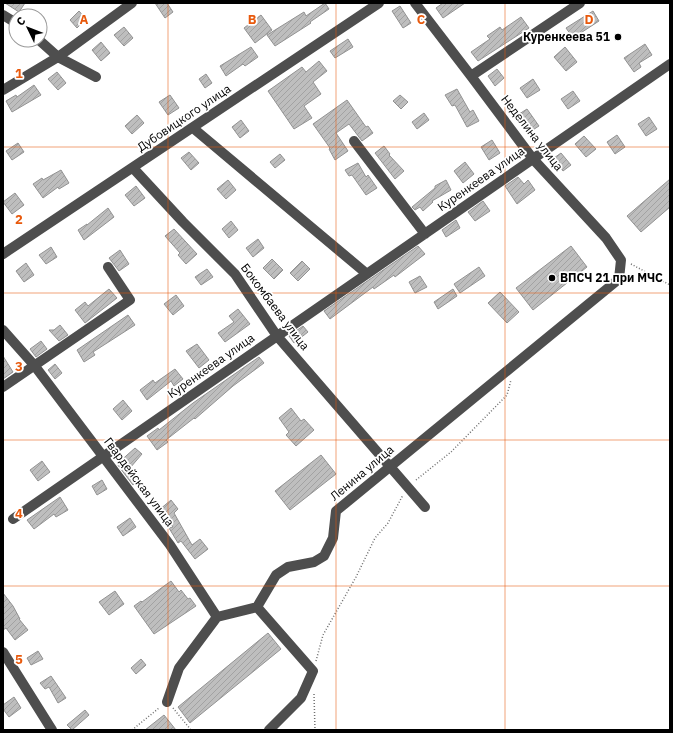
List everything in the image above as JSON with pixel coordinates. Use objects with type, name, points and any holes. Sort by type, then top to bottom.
[{"type":"street","points":[[3,90],[58,57],[132,3]]},
{"type":"street","name":"Дубовицкого улица","points":[[3,254],[379,3]]},
{"type":"street","name":"Неделина улица","points":[[415,3],[472,76],[533,159],[606,238],[621,260]]},
{"type":"street","points":[[472,76],[580,3]]},
{"type":"street","points":[[48,48],[58,57],[96,77]]},
{"type":"street","name":"Куренкеева улица","points":[[13,519],[670,64]]},
{"type":"street","points":[[193,128],[367,274]]},
{"type":"street","points":[[354,141],[425,234]]},
{"type":"street","name":"Бокомбаева улица","points":[[133,168],[183,222],[235,274],[277,336],[425,506]]},
{"type":"street","name":"Ленина улица","points":[[257,606],[276,574],[288,567],[314,562],[324,556],[333,538],[336,511],[619,279],[621,260]]},
{"type":"street","points":[[3,387],[130,300],[108,267]]},
{"type":"street","name":"Гвардейская улица","points":[[3,330],[34,365],[170,545],[217,617]]},
{"type":"street","points":[[167,702],[179,668],[217,617],[257,606],[313,671],[301,698],[269,730]]},
{"type":"street","points":[[3,652],[52,730]]},
{"type":"path","points":[[621,260],[670,285]]},
{"type":"path","points":[[313,671],[323,635],[356,577],[374,538],[388,524],[404,492],[408,487],[451,452],[507,395],[513,365]]},
{"type":"path","points":[[314,693],[314,730]]},
{"type":"path","points":[[132,730],[167,702],[191,730]]},
{"type":"building","points":[[5,3],[25,3],[22,8],[13,8]]},
{"type":"building","points":[[155,3],[167,3],[173,12],[165,18]]},
{"type":"building","points":[[325,3],[329,9],[310,22],[311,23],[275,46],[267,35],[304,12],[306,16]]},
{"type":"building","points":[[443,3],[465,3],[443,18],[436,8]]},
{"type":"building","points":[[400,6],[411,23],[403,28],[392,11]]},
{"type":"building","points":[[79,11],[86,19],[77,28],[70,20]]},
{"type":"building","points":[[593,11],[599,21],[573,38],[566,28]]},
{"type":"building","points":[[261,15],[272,30],[255,43],[244,28]]},
{"type":"building","points":[[521,17],[529,28],[478,61],[471,52],[490,39],[487,36],[500,27],[502,30]]},
{"type":"building","points":[[124,27],[133,38],[124,46],[114,35]]},
{"type":"building","points":[[348,39],[353,47],[335,58],[330,51]]},
{"type":"building","points":[[101,42],[110,53],[101,61],[92,50]]},
{"type":"building","points":[[645,44],[652,55],[639,63],[641,67],[634,72],[624,58]]},
{"type":"building","points":[[251,47],[258,57],[245,66],[243,64],[226,76],[220,66]]},
{"type":"building","points":[[565,47],[577,62],[566,71],[554,57]]},
{"type":"building","points":[[319,61],[327,71],[313,82],[321,94],[304,106],[312,118],[294,129],[268,91],[302,67],[306,72]]},
{"type":"building","points":[[497,69],[504,78],[495,86],[488,76]]},
{"type":"building","points":[[57,72],[66,83],[58,90],[48,79]]},
{"type":"building","points":[[206,74],[212,83],[205,88],[199,79]]},
{"type":"building","points":[[533,79],[540,90],[527,98],[520,88]]},
{"type":"building","points":[[34,85],[41,95],[12,112],[6,101],[16,95],[17,97]]},
{"type":"building","points":[[457,89],[470,112],[473,110],[479,121],[467,127],[455,105],[452,106],[445,95]]},
{"type":"building","points":[[573,91],[580,101],[568,109],[561,99]]},
{"type":"building","points":[[170,95],[179,108],[168,115],[159,102]]},
{"type":"building","points":[[400,95],[408,102],[401,109],[393,101]]},
{"type":"building","points":[[347,100],[366,127],[368,126],[373,133],[362,141],[349,124],[336,133],[348,151],[335,160],[329,149],[330,148],[313,124]]},
{"type":"building","points":[[527,109],[539,126],[528,133],[516,116]]},
{"type":"building","points":[[424,113],[429,120],[417,129],[412,122]]},
{"type":"building","points":[[137,115],[144,123],[132,134],[125,126]]},
{"type":"building","points":[[649,117],[657,129],[646,136],[638,124]]},
{"type":"building","points":[[241,120],[249,131],[240,138],[232,127]]},
{"type":"building","points":[[617,135],[625,147],[615,154],[607,142]]},
{"type":"building","points":[[584,136],[596,149],[586,157],[575,144]]},
{"type":"building","points":[[492,140],[500,153],[489,160],[481,147]]},
{"type":"building","points":[[18,143],[24,152],[12,160],[6,151]]},
{"type":"building","points":[[384,146],[390,154],[389,155],[404,171],[395,179],[375,153]]},
{"type":"building","points":[[189,152],[199,163],[191,170],[181,158]]},
{"type":"building","points":[[561,153],[571,165],[563,171],[554,158]]},
{"type":"building","points":[[280,154],[285,160],[275,168],[270,162]]},
{"type":"building","points":[[465,162],[474,174],[463,183],[454,171]]},
{"type":"building","points":[[358,163],[366,177],[368,175],[377,188],[366,195],[352,175],[349,176],[345,170]]},
{"type":"building","points":[[61,170],[69,183],[59,189],[58,187],[43,198],[33,184],[42,178],[43,180]]},
{"type":"building","points":[[518,177],[524,184],[528,180],[535,190],[517,204],[505,186]]},
{"type":"building","points":[[670,179],[670,207],[641,232],[627,216]]},
{"type":"building","points":[[228,180],[236,190],[226,199],[217,189]]},
{"type":"building","points":[[446,180],[451,190],[432,201],[433,202],[423,211],[420,207],[415,210],[412,207],[435,188],[435,186]]},
{"type":"building","points":[[136,186],[145,198],[134,206],[125,195]]},
{"type":"building","points":[[15,193],[24,205],[12,214],[3,202]]},
{"type":"building","points":[[483,201],[490,211],[475,221],[468,212]]},
{"type":"building","points":[[108,208],[114,217],[84,240],[78,230],[87,225]]},
{"type":"building","points":[[456,220],[460,228],[446,237],[442,230]]},
{"type":"building","points":[[231,221],[238,230],[229,238],[222,229]]},
{"type":"building","points":[[174,229],[197,254],[186,264],[178,255],[180,253],[165,236]]},
{"type":"building","points":[[258,239],[264,248],[253,257],[246,248]]},
{"type":"building","points":[[418,246],[425,254],[395,277],[394,275],[374,289],[373,287],[330,319],[324,311]]},
{"type":"building","name":"ВПСЧ 21 при МЧС","points":[[571,246],[587,267],[533,310],[516,288]]},
{"type":"building","points":[[51,247],[57,257],[46,264],[39,255]]},
{"type":"building","points":[[120,250],[129,264],[119,271],[109,258]]},
{"type":"building","points":[[272,259],[283,270],[274,279],[263,268]]},
{"type":"building","points":[[302,261],[310,269],[298,281],[290,273]]},
{"type":"building","points":[[26,263],[34,275],[24,282],[16,271]]},
{"type":"building","points":[[479,267],[485,276],[460,293],[454,284]]},
{"type":"building","points":[[207,269],[213,277],[201,285],[195,277]]},
{"type":"building","points":[[420,276],[427,287],[415,293],[409,282]]},
{"type":"building","points":[[109,289],[117,298],[85,323],[75,310],[85,302],[88,306]]},
{"type":"building","points":[[453,289],[457,296],[438,309],[434,302]]},
{"type":"building","points":[[500,292],[519,312],[507,323],[488,303]]},
{"type":"building","points":[[176,295],[184,306],[173,315],[164,304]]},
{"type":"building","points":[[238,309],[250,324],[225,342],[218,333],[234,322],[229,316]]},
{"type":"building","points":[[128,315],[135,325],[93,352],[95,355],[84,362],[77,350]]},
{"type":"building","points":[[60,325],[68,335],[59,341],[49,330],[54,330]]},
{"type":"building","points":[[303,326],[308,332],[294,343],[289,336]]},
{"type":"building","points":[[41,341],[47,349],[36,357],[30,349]]},
{"type":"building","points":[[197,344],[209,360],[199,368],[186,351]]},
{"type":"building","points":[[3,356],[13,372],[3,379]]},
{"type":"building","points":[[259,357],[264,363],[233,386],[195,419],[194,418],[166,440],[168,442],[157,450],[147,436],[158,428],[159,430],[193,403]]},
{"type":"building","points":[[55,364],[62,373],[55,379],[48,370]]},
{"type":"building","points":[[175,369],[183,379],[174,386],[171,381],[147,400],[140,390],[153,380],[155,383]]},
{"type":"building","points":[[123,400],[132,411],[122,420],[113,409]]},
{"type":"building","points":[[291,408],[301,421],[304,419],[314,430],[296,446],[286,435],[289,432],[279,418]]},
{"type":"building","points":[[135,448],[142,454],[130,468],[139,480],[133,485],[117,464]]},
{"type":"building","points":[[321,455],[336,474],[290,510],[275,491]]},
{"type":"building","points":[[42,461],[50,472],[38,481],[30,470]]},
{"type":"building","points":[[102,480],[107,489],[97,495],[92,486]]},
{"type":"building","points":[[60,497],[68,510],[56,517],[54,514],[34,529],[27,520]]},
{"type":"building","points":[[171,500],[178,509],[174,513],[192,545],[200,539],[208,549],[195,559],[181,541],[178,543],[169,528],[173,527],[159,510]]},
{"type":"building","points":[[130,518],[136,527],[123,536],[117,527]]},
{"type":"building","points":[[171,581],[179,592],[181,590],[196,606],[154,634],[134,606]]},
{"type":"building","points":[[115,591],[124,604],[109,615],[99,602]]},
{"type":"building","points":[[3,593],[13,606],[19,619],[28,630],[15,640],[6,628],[3,630]]},
{"type":"building","points":[[268,633],[281,649],[190,723],[178,707]]},
{"type":"building","points":[[38,651],[43,659],[31,665],[27,658]]},
{"type":"building","points":[[141,659],[146,665],[136,674],[131,668]]},
{"type":"building","points":[[51,676],[66,698],[58,703],[49,687],[45,689],[40,683]]},
{"type":"building","points":[[14,697],[21,708],[9,717],[3,709],[3,705]]},
{"type":"building","points":[[85,710],[89,715],[72,730],[67,725]]},
{"type":"building","points":[[164,715],[176,730],[145,730]]},
{"type":"place","name":"Куренкеева 51","points":[[618,37]]},
{"type":"place","name":"ВПСЧ 21 при МЧС","points":[[552,278]]}]
